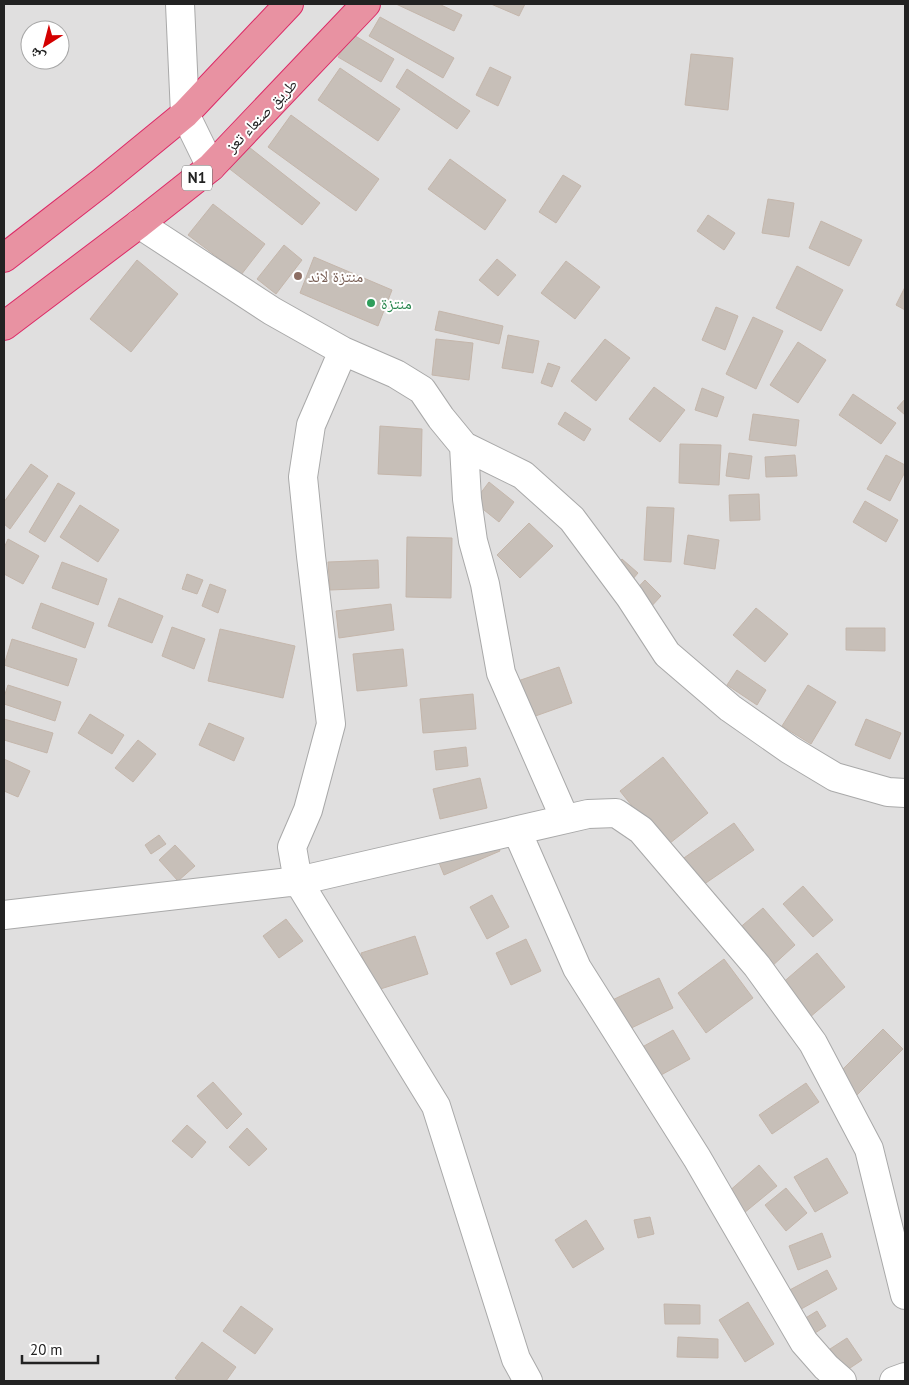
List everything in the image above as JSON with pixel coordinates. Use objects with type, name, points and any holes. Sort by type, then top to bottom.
[{"type":"highway","points":[[4,258],[102,182],[185,114],[289,4]]},
{"type":"highway","name":"طريق صنعاء تعز","points":[[4,326],[211,167],[366,4]]},
{"type":"street","points":[[180,4],[185,114],[211,167]]},
{"type":"street","points":[[139,224],[272,311],[343,351],[396,374],[422,390],[441,418],[464,446],[523,475],[572,519],[630,597],[667,654],[730,708],[790,750],[835,777],[888,792],[905,793]]},
{"type":"street","points":[[343,351],[311,424],[303,477],[331,724],[308,810],[292,847],[298,881],[436,1106],[516,1359],[528,1381]]},
{"type":"street","points":[[464,446],[467,499],[473,541],[485,584],[501,673],[565,819]]},
{"type":"street","points":[[4,915],[298,881],[588,814],[616,813],[641,830],[757,966],[813,1042],[869,1149],[905,1295]]},
{"type":"street","points":[[517,831],[577,968],[697,1158],[804,1342],[842,1381]]},
{"type":"street","points":[[894,1381],[905,1377]]},
{"type":"shaded area","points":[[4,4],[905,4],[905,1381],[4,1381]]},
{"type":"building","points":[[396,4],[439,4],[462,15],[454,31]]},
{"type":"building","points":[[491,4],[525,4],[519,16]]},
{"type":"building","points":[[380,17],[454,58],[443,78],[369,36]]},
{"type":"building","points":[[352,34],[394,59],[381,82],[338,57]]},
{"type":"building","points":[[691,54],[733,58],[728,110],[685,105]]},
{"type":"building","points":[[490,67],[511,77],[498,106],[476,95]]},
{"type":"building","points":[[340,68],[400,109],[378,141],[318,100]]},
{"type":"building","points":[[407,69],[470,111],[457,129],[396,87]]},
{"type":"building","points":[[291,115],[379,179],[356,211],[268,147]]},
{"type":"building","points":[[240,140],[320,203],[302,225],[222,163]]},
{"type":"building","points":[[450,159],[506,200],[485,230],[428,189]]},
{"type":"building","points":[[563,175],[581,186],[556,223],[539,212]]},
{"type":"building","points":[[768,199],[794,203],[789,237],[762,233]]},
{"type":"building","points":[[213,204],[265,244],[241,275],[188,235]]},
{"type":"building","points":[[708,215],[735,233],[724,250],[697,231]]},
{"type":"building","points":[[821,221],[862,240],[849,266],[809,248]]},
{"type":"building","points":[[284,245],[302,260],[276,294],[257,279]]},
{"type":"building","points":[[314,257],[392,290],[378,326],[300,293]]},
{"type":"building","points":[[497,259],[516,275],[498,296],[479,280]]},
{"type":"building","points":[[137,260],[178,294],[131,352],[90,319]]},
{"type":"building","points":[[566,261],[600,287],[575,319],[541,293]]},
{"type":"building","points":[[797,266],[843,290],[821,331],[776,308]]},
{"type":"building","points":[[905,287],[905,310],[896,305]]},
{"type":"building","points":[[716,307],[738,316],[725,350],[702,340]]},
{"type":"building","points":[[439,311],[503,326],[499,344],[435,330]]},
{"type":"building","points":[[753,317],[783,331],[756,389],[726,374]]},
{"type":"building","points":[[508,335],[539,341],[533,373],[502,368]]},
{"type":"building","points":[[436,339],[473,343],[469,380],[432,375]]},
{"type":"building","points":[[605,339],[630,358],[596,401],[571,381]]},
{"type":"building","points":[[798,342],[826,360],[798,403],[770,385]]},
{"type":"building","points":[[548,363],[560,367],[552,387],[541,383]]},
{"type":"building","points":[[654,387],[685,410],[660,442],[629,419]]},
{"type":"building","points":[[702,388],[724,397],[717,417],[695,410]]},
{"type":"building","points":[[853,394],[896,423],[881,444],[839,415]]},
{"type":"building","points":[[905,399],[905,415],[897,408]]},
{"type":"building","points":[[565,412],[591,429],[584,441],[558,424]]},
{"type":"building","points":[[753,414],[799,420],[796,446],[749,440]]},
{"type":"building","points":[[380,426],[422,429],[421,476],[378,474]]},
{"type":"building","points":[[680,444],[721,445],[719,485],[679,483]]},
{"type":"building","points":[[729,453],[752,456],[749,479],[726,476]]},
{"type":"building","points":[[795,455],[797,476],[766,477],[765,457]]},
{"type":"building","points":[[886,455],[905,465],[905,472],[890,501],[867,489]]},
{"type":"building","points":[[31,464],[48,476],[10,529],[4,524],[4,502]]},
{"type":"building","points":[[489,482],[514,502],[499,522],[474,502]]},
{"type":"building","points":[[58,483],[75,493],[45,542],[29,532]]},
{"type":"building","points":[[759,494],[760,520],[730,521],[729,495]]},
{"type":"building","points":[[865,501],[898,520],[886,542],[853,522]]},
{"type":"building","points":[[80,505],[119,530],[98,562],[60,537]]},
{"type":"building","points":[[647,507],[674,508],[671,562],[644,560]]},
{"type":"building","points":[[529,523],[553,546],[520,578],[497,555]]},
{"type":"building","points":[[688,535],[719,540],[715,569],[684,564]]},
{"type":"building","points":[[407,537],[452,538],[451,598],[406,597]]},
{"type":"building","points":[[8,539],[39,556],[23,584],[4,574],[4,548]]},
{"type":"building","points":[[622,559],[638,573],[626,587],[610,573]]},
{"type":"building","points":[[378,560],[379,588],[330,590],[328,562]]},
{"type":"building","points":[[62,562],[107,579],[98,605],[52,588]]},
{"type":"building","points":[[187,574],[203,580],[197,594],[182,589]]},
{"type":"building","points":[[645,580],[661,596],[648,610],[631,595]]},
{"type":"building","points":[[210,584],[226,590],[218,613],[202,606]]},
{"type":"building","points":[[119,598],[163,616],[152,643],[108,626]]},
{"type":"building","points":[[41,603],[94,623],[85,648],[32,628]]},
{"type":"building","points":[[391,604],[394,630],[339,638],[336,611]]},
{"type":"building","points":[[756,608],[788,634],[765,662],[733,635]]},
{"type":"building","points":[[172,627],[205,639],[194,669],[162,656]]},
{"type":"building","points":[[846,628],[885,628],[885,651],[846,650]]},
{"type":"building","points":[[220,629],[295,646],[283,698],[208,681]]},
{"type":"building","points":[[12,639],[77,659],[68,686],[4,665]]},
{"type":"building","points":[[403,649],[407,686],[357,691],[353,654]]},
{"type":"building","points":[[559,667],[572,703],[513,724],[500,687]]},
{"type":"building","points":[[737,670],[766,690],[757,705],[727,685]]},
{"type":"building","points":[[8,685],[61,702],[55,721],[4,704]]},
{"type":"building","points":[[808,685],[836,702],[811,744],[782,726]]},
{"type":"building","points":[[473,694],[476,729],[423,733],[420,699]]},
{"type":"building","points":[[90,714],[124,735],[112,754],[78,733]]},
{"type":"building","points":[[4,719],[53,733],[47,753],[4,740]]},
{"type":"building","points":[[866,719],[901,733],[890,759],[855,745]]},
{"type":"building","points":[[209,723],[244,738],[234,761],[199,745]]},
{"type":"building","points":[[138,740],[156,754],[133,782],[115,768]]},
{"type":"building","points":[[466,747],[468,766],[436,770],[434,751]]},
{"type":"building","points":[[663,757],[708,813],[665,847],[620,791]]},
{"type":"building","points":[[4,759],[30,771],[18,797],[4,791]]},
{"type":"building","points":[[480,778],[487,808],[440,819],[433,789]]},
{"type":"building","points":[[734,823],[754,850],[700,887],[681,860]]},
{"type":"building","points":[[489,824],[500,851],[444,875],[433,848]]},
{"type":"building","points":[[159,835],[166,844],[151,854],[145,845]]},
{"type":"building","points":[[175,845],[195,866],[178,881],[159,860]]},
{"type":"building","points":[[803,886],[833,920],[813,937],[783,904]]},
{"type":"building","points":[[492,895],[509,927],[487,939],[470,907]]},
{"type":"building","points":[[763,908],[795,945],[770,968],[737,930]]},
{"type":"building","points":[[286,919],[303,941],[279,958],[263,936]]},
{"type":"building","points":[[415,936],[428,974],[374,991],[361,953]]},
{"type":"building","points":[[526,939],[541,971],[511,985],[496,953]]},
{"type":"building","points":[[817,953],[845,987],[809,1018],[780,985]]},
{"type":"building","points":[[724,959],[753,998],[706,1033],[678,993]]},
{"type":"building","points":[[659,978],[673,1008],[621,1033],[606,1003]]},
{"type":"building","points":[[883,1029],[903,1049],[853,1099],[832,1080]]},
{"type":"building","points":[[673,1030],[690,1059],[652,1080],[635,1051]]},
{"type":"building","points":[[213,1082],[242,1114],[227,1129],[197,1096]]},
{"type":"building","points":[[806,1083],[819,1102],[772,1134],[759,1115]]},
{"type":"building","points":[[187,1125],[206,1142],[192,1158],[172,1141]]},
{"type":"building","points":[[247,1128],[267,1149],[249,1166],[229,1147]]},
{"type":"building","points":[[827,1158],[848,1193],[815,1212],[794,1177]]},
{"type":"building","points":[[759,1165],[777,1186],[744,1213],[727,1193]]},
{"type":"building","points":[[786,1188],[807,1213],[786,1231],[765,1205]]},
{"type":"building","points":[[650,1217],[654,1234],[638,1238],[634,1220]]},
{"type":"building","points":[[586,1220],[604,1249],[573,1268],[555,1240]]},
{"type":"building","points":[[822,1233],[831,1257],[798,1270],[789,1246]]},
{"type":"building","points":[[827,1270],[837,1289],[794,1313],[784,1293]]},
{"type":"building","points":[[748,1302],[774,1344],[745,1362],[719,1320]]},
{"type":"building","points":[[664,1304],[700,1305],[700,1324],[665,1324]]},
{"type":"building","points":[[241,1306],[273,1329],[255,1354],[223,1331]]},
{"type":"building","points":[[817,1311],[826,1326],[804,1340],[794,1325]]},
{"type":"building","points":[[678,1337],[718,1339],[718,1358],[677,1357]]},
{"type":"building","points":[[847,1338],[862,1360],[844,1372],[830,1349]]},
{"type":"building","points":[[202,1342],[236,1367],[226,1381],[179,1381],[175,1378]]},
{"type":"place","name":"منتزة لاند","points":[[298,276]]},
{"type":"place","name":"منتزة","points":[[371,303]]}]
